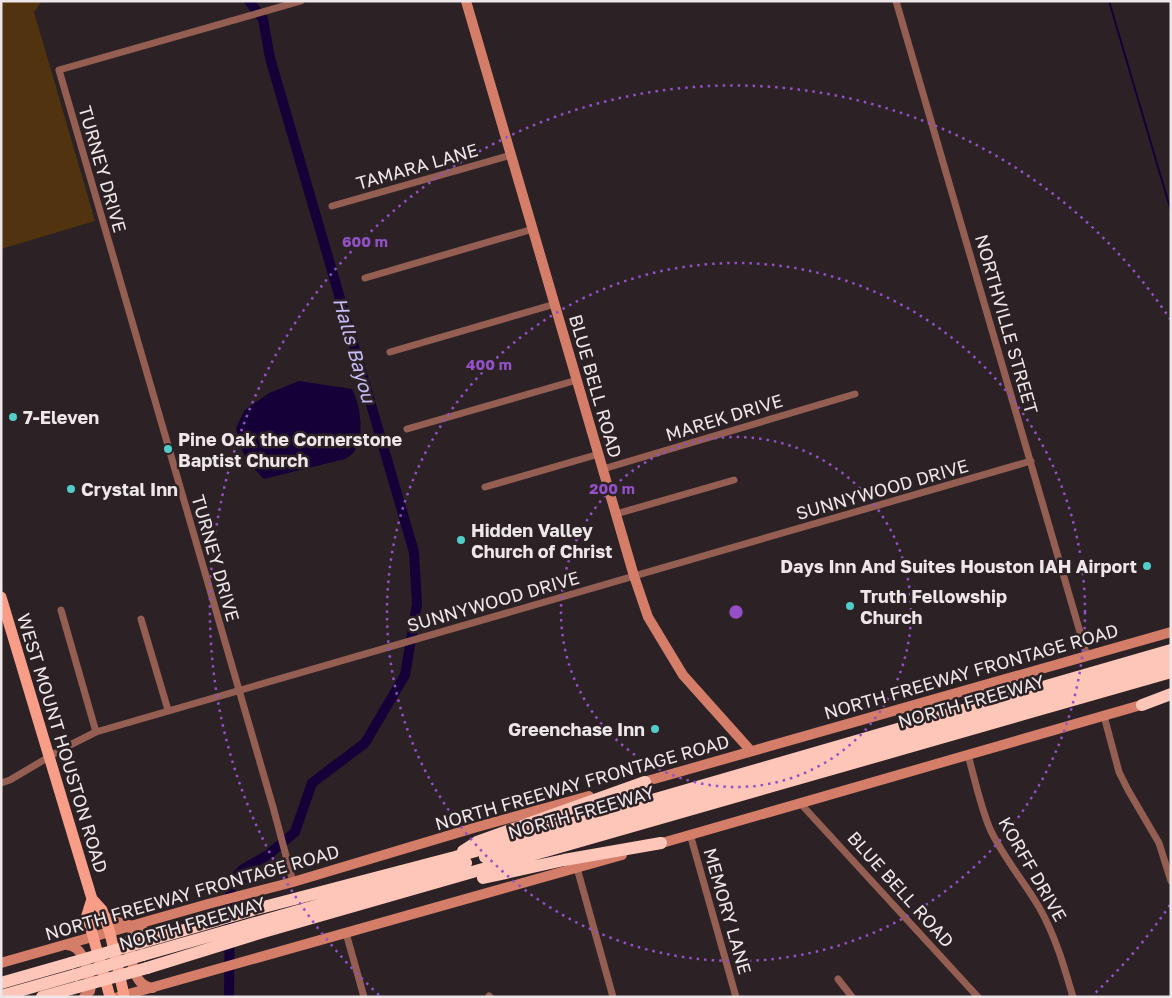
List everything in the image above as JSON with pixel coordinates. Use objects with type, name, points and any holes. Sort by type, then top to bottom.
[{"type":"highway","name":"NORTH FREEWAY","points":[[42,997],[147,968],[260,921],[455,857],[1171,650]]},
{"type":"highway","name":"NORTH FREEWAY","points":[[260,921],[1171,662]]},
{"type":"highway","name":"NORTH FREEWAY","points":[[1,996],[79,986],[142,949],[214,921],[260,921],[446,880],[1171,672]]},
{"type":"highway","points":[[1142,705],[1171,696]]},
{"type":"highway","points":[[455,857],[477,842],[645,782]]},
{"type":"highway","points":[[446,880],[470,881],[564,860],[661,843]]},
{"type":"highway","name":"NORTH FREEWAY","points":[[1,983],[71,963],[142,949],[213,941]]},
{"type":"main road","name":"BLUE BELL ROAD","points":[[466,1],[634,576],[648,617],[683,675],[751,751]]},
{"type":"main road","name":"WEST MOUNT HOUSTON ROAD","points":[[1,597],[92,899],[102,910],[110,933],[122,996]]},
{"type":"main road","name":"NORTH FREEWAY FRONTAGE ROAD","points":[[1,963],[208,904],[293,882],[477,827],[645,782],[1171,632]]},
{"type":"main road","points":[[122,996],[265,957],[1142,705]]},
{"type":"main road","name":"WEST MOUNT HOUSTON ROAD","points":[[92,899],[87,915],[110,997]]},
{"type":"main road","points":[[151,988],[136,977],[128,942],[130,937],[138,931],[176,920],[208,904]]},
{"type":"main road","points":[[104,916],[114,921],[134,926]]},
{"type":"main road","points":[[67,945],[75,947],[82,953],[91,986],[90,991],[79,986]]},
{"type":"main road","points":[[139,997],[151,988]]},
{"type":"street","name":"TURNEY DRIVE","points":[[293,882],[240,691],[59,70],[300,1]]},
{"type":"street","name":"NORTHVILLE STREET","points":[[896,1],[1087,656]]},
{"type":"street","name":"TAMARA LANE","points":[[332,206],[511,155]]},
{"type":"street","points":[[365,278],[533,229]]},
{"type":"street","points":[[390,352],[555,304]]},
{"type":"street","points":[[407,429],[577,380]]},
{"type":"street","name":"MAREK DRIVE","points":[[603,469],[855,394]]},
{"type":"street","points":[[485,487],[598,454]]},
{"type":"street","name":"SUNNYWOOD DRIVE","points":[[1,783],[10,780],[96,732],[1031,461]]},
{"type":"street","points":[[616,514],[734,480]]},
{"type":"street","points":[[61,610],[96,732]]},
{"type":"street","points":[[141,619],[168,710]]},
{"type":"street","points":[[1104,716],[1120,772],[1128,790],[1159,843],[1171,881]]},
{"type":"street","name":"KORFF DRIVE","points":[[968,755],[990,828],[1006,858],[1038,906],[1051,931],[1073,997]]},
{"type":"street","name":"BLUE BELL ROAD","points":[[800,803],[978,997]]},
{"type":"street","name":"MEMORY LANE","points":[[690,834],[736,997]]},
{"type":"street","points":[[576,868],[613,997]]},
{"type":"street","points":[[346,933],[364,997]]},
{"type":"street","points":[[838,979],[852,997]]},
{"type":"shaded area","points":[[1,1],[42,1],[34,12],[95,221],[1,249]]},
{"type":"shaded area","points":[[299,381],[352,389],[357,402],[361,426],[357,447],[345,459],[264,479],[245,456],[236,428],[244,411],[269,393]]},
{"type":"waterway","name":"Halls Bayou","points":[[229,997],[230,890],[235,878],[243,869],[268,855],[295,832],[312,783],[365,743],[405,675],[417,604],[414,552],[270,58],[263,19],[249,1]]},
{"type":"waterway","points":[[1109,1],[1171,211]]},
{"type":"waterway","points":[[237,876],[249,883]]},
{"type":"place","name":"7-Eleven","points":[[13,417]]},
{"type":"place","name":"Pine Oak the Cornerstone Baptist Church","points":[[168,449]]},
{"type":"place","name":"Crystal Inn","points":[[71,489]]},
{"type":"place","name":"Hidden Valley Church of Christ","points":[[461,540]]},
{"type":"place","name":"Days Inn And Suites Houston IAH Airport","points":[[1147,566]]},
{"type":"place","name":"Truth Fellowship Church","points":[[850,606]]},
{"type":"place","name":"Greenchase Inn","points":[[655,729]]}]
